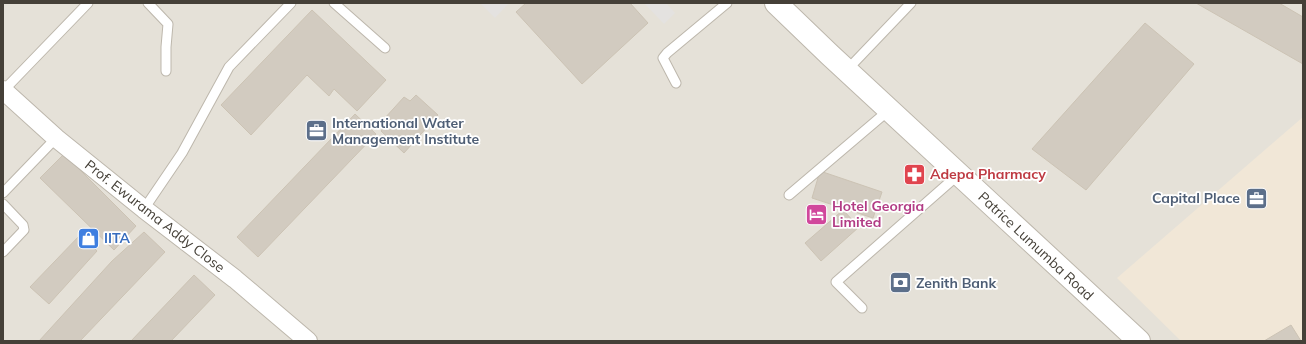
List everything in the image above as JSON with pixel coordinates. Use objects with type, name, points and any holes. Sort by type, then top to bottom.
[{"type":"street","name":"Patrice Lumumba Road","points":[[776,3],[889,110],[1139,341]]},
{"type":"street","name":"Prof. Ewurama Addy Close","points":[[3,90],[56,138],[144,209],[235,279],[308,341]]},
{"type":"lane","points":[[3,90],[88,3]]},
{"type":"lane","points":[[148,3],[168,24],[166,71]]},
{"type":"lane","points":[[144,209],[182,153],[229,68],[291,3]]},
{"type":"lane","points":[[334,3],[385,48]]},
{"type":"lane","points":[[676,83],[663,58],[727,3]]},
{"type":"lane","points":[[847,70],[911,3]]},
{"type":"lane","points":[[789,195],[889,110]]},
{"type":"lane","points":[[3,193],[56,138]]},
{"type":"lane","points":[[862,308],[836,282],[958,174]]},
{"type":"lane","points":[[3,204],[23,225],[24,230],[3,252]]},
{"type":"shaded area","points":[[3,3],[1303,3],[1303,341],[3,341]]},
{"type":"shaded area","points":[[480,3],[509,3],[495,18]]},
{"type":"shaded area","points":[[644,3],[666,3],[675,13],[664,24]]},
{"type":"shaded area","name":"Capital Place","points":[[1303,117],[1303,341],[1181,341],[1117,278]]},
{"type":"building","points":[[526,3],[630,3],[648,23],[582,84],[516,12]]},
{"type":"building","points":[[1196,3],[1279,3],[1303,17],[1303,64]]},
{"type":"building","points":[[312,10],[386,80],[357,111],[334,89],[329,96],[307,75],[251,135],[221,105]]},
{"type":"building","points":[[1145,23],[1194,64],[1086,190],[1032,149]]},
{"type":"building","points":[[416,95],[438,115],[404,153],[381,131],[388,122],[384,119],[404,97],[410,101]]},
{"type":"building","points":[[355,114],[376,134],[258,257],[237,237]]},
{"type":"building","points":[[64,154],[136,226],[114,250],[40,178]]},
{"type":"building","points":[[820,171],[882,192],[873,218],[812,198]]},
{"type":"building","points":[[843,210],[859,227],[821,261],[805,243]]},
{"type":"building","points":[[144,232],[165,252],[80,341],[39,341],[112,261]]},
{"type":"building","points":[[81,234],[97,251],[49,304],[30,287]]},
{"type":"building","points":[[194,275],[215,295],[171,341],[131,341]]},
{"type":"building","points":[[1291,325],[1301,341],[1264,341]]},
{"type":"place","name":"International Water Management Institute","points":[[316,131]]},
{"type":"place","name":"Adepa Pharmacy","points":[[915,174]]},
{"type":"place","name":"Capital Place","points":[[1256,198]]},
{"type":"place","name":"Hotel Georgia Limited","points":[[817,214]]},
{"type":"place","name":"IITA","points":[[88,238]]},
{"type":"place","name":"Zenith Bank","points":[[901,283]]}]
